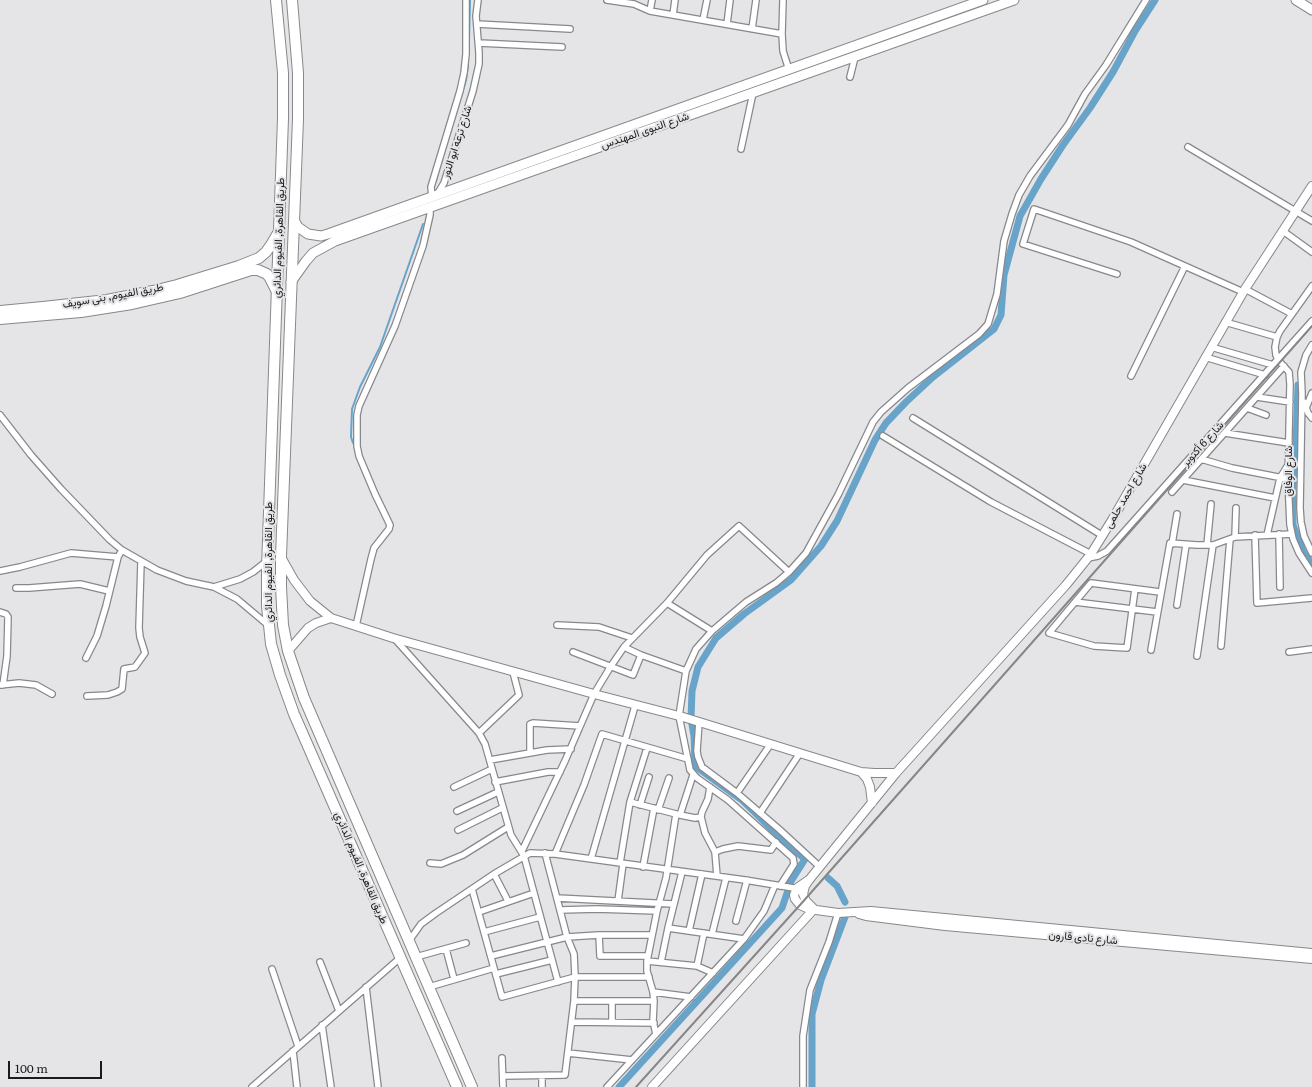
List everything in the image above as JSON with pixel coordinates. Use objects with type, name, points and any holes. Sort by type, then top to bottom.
[{"type":"highway","name":"طريق القاهرة, الفيوم الدائري","points":[[276,0],[283,73],[282,154],[267,561],[268,626],[274,655],[294,714],[457,1087]]},
{"type":"highway","name":"طريق القاهرة, الفيوم الدائري","points":[[292,0],[298,73],[297,155],[281,556],[282,606],[288,651],[304,698],[472,1087]]},
{"type":"highway","points":[[282,154],[297,155]]},
{"type":"highway","name":"طريق الفيوم, بنى سويف","points":[[0,311],[107,300],[184,283],[259,258],[271,246],[279,230]]},
{"type":"highway","name":"طريق الفيوم, بنى سويف","points":[[0,319],[81,312],[132,304],[180,293],[251,270],[258,270],[267,274],[278,294]]},
{"type":"highway","points":[[272,398],[288,398]]},
{"type":"highway","points":[[338,813],[351,807]]},
{"type":"main road","name":"شارع النبوى المهندس","points":[[291,282],[313,253],[323,246],[335,241],[430,207],[789,70],[983,0]]},
{"type":"main road","name":"شارع النبوى المهندس","points":[[294,220],[302,231],[308,234],[321,236],[753,93],[1014,0]]},
{"type":"main road","points":[[1296,0],[1312,10]]},
{"type":"main road","name":"شارع احمد حلمى","points":[[797,888],[809,880],[896,773],[1066,585],[1090,556],[1103,536],[1244,290],[1295,212],[1310,192]]},
{"type":"main road","points":[[430,207],[432,198]]},
{"type":"main road","points":[[281,556],[294,580],[310,602],[331,618],[393,638],[513,672],[696,721],[861,772],[874,774],[896,773]]},
{"type":"main road","points":[[288,651],[308,628],[316,622],[331,618]]},
{"type":"main road","points":[[861,772],[867,779],[870,787],[872,803]]},
{"type":"main road","name":"شارع نادى قارون","points":[[797,888],[794,895],[796,901],[804,908],[838,913],[855,912],[866,916],[945,926],[1075,933],[1312,953]]},
{"type":"main road","points":[[652,1087],[814,909]]},
{"type":"main road","name":"شارع نادى قارون","points":[[1075,933],[1312,959]]},
{"type":"street","name":"شارع ترعه ابو النور","points":[[432,198],[431,186],[460,91],[464,73],[466,54],[466,0]]},
{"type":"street","name":"شارع ترعه ابو النور","points":[[432,198],[438,193],[444,183],[470,104],[478,64],[479,43],[476,12],[478,0]]},
{"type":"street","points":[[607,0],[634,4],[650,11],[782,34]]},
{"type":"street","points":[[650,11],[652,0]]},
{"type":"street","points":[[673,15],[675,0]]},
{"type":"street","points":[[703,20],[707,0]]},
{"type":"street","points":[[727,24],[730,0]]},
{"type":"street","points":[[752,29],[756,0]]},
{"type":"street","points":[[783,0],[783,51],[789,70]]},
{"type":"street","points":[[607,1087],[744,940],[794,864],[794,861],[789,853],[710,787],[693,775],[688,759],[681,717],[686,671],[696,649],[712,631],[746,602],[776,583],[790,572],[806,553],[838,495],[873,422],[881,412],[908,388],[979,334],[988,324],[997,294],[1004,241],[1019,195],[1030,176],[1068,125],[1146,0]]},
{"type":"street","points":[[477,24],[570,29]]},
{"type":"street","points":[[479,43],[562,47]]},
{"type":"street","points":[[850,77],[855,57]]},
{"type":"street","points":[[741,149],[753,93]]},
{"type":"street","points":[[1188,147],[1312,221]]},
{"type":"street","points":[[356,626],[370,559],[374,548],[389,529],[390,525],[359,456],[357,446],[356,415],[395,326],[423,246],[430,215],[430,207]]},
{"type":"street","points":[[1117,274],[1023,244],[1034,209],[1131,242],[1244,290],[1292,314]]},
{"type":"street","points":[[1283,231],[1312,252]]},
{"type":"street","points":[[1131,376],[1185,266]]},
{"type":"street","points":[[1284,366],[1278,360],[1275,352],[1277,337],[1312,286]]},
{"type":"street","name":"شارع 6 أكتوبر","points":[[1090,556],[1098,556],[1107,551],[1312,321]]},
{"type":"street","points":[[1225,322],[1277,337]]},
{"type":"street","name":"شارع الوفاق","points":[[1312,345],[1308,350],[1302,366],[1300,508],[1304,536],[1312,553]]},
{"type":"street","points":[[1211,347],[1273,365]]},
{"type":"street","points":[[1205,357],[1265,375]]},
{"type":"street","name":"شارع 6 أكتوبر","points":[[1172,492],[1284,366]]},
{"type":"street","name":"شارع الوفاق","points":[[1284,366],[1289,372],[1290,384],[1288,465],[1289,518],[1292,534],[1299,554],[1312,573]]},
{"type":"street","points":[[1290,384],[1302,384]]},
{"type":"street","points":[[1306,408],[1312,393]]},
{"type":"street","points":[[1302,394],[1306,408],[1312,418]]},
{"type":"street","points":[[1257,397],[1290,402]]},
{"type":"street","points":[[1247,408],[1266,415]]},
{"type":"street","points":[[0,415],[31,456],[110,540],[122,550],[157,570],[186,581],[214,587],[241,602],[268,626]]},
{"type":"street","points":[[913,418],[1103,536]]},
{"type":"street","points":[[1225,433],[1289,443]]},
{"type":"street","points":[[884,436],[992,502],[1090,556]]},
{"type":"street","points":[[1202,459],[1232,468],[1288,479]]},
{"type":"street","points":[[1267,535],[1280,478],[1288,465]]},
{"type":"street","points":[[1183,480],[1275,498]]},
{"type":"street","points":[[1197,656],[1210,545],[1211,504]]},
{"type":"street","points":[[1221,646],[1236,508]]},
{"type":"street","points":[[1150,650],[1160,592],[1170,543],[1172,544],[1177,514]]},
{"type":"street","points":[[409,941],[421,924],[523,853],[594,694],[611,666],[624,647],[667,603],[707,556],[739,526],[790,572]]},
{"type":"street","points":[[1279,534],[1280,587]]},
{"type":"street","points":[[1172,544],[1210,545],[1232,538],[1292,534]]},
{"type":"street","points":[[1255,536],[1257,603],[1312,598]]},
{"type":"street","points":[[1177,605],[1186,545]]},
{"type":"street","points":[[86,658],[97,636],[118,557],[122,550]]},
{"type":"street","points":[[0,571],[71,553],[118,557]]},
{"type":"street","points":[[214,587],[240,579],[253,572],[267,561]]},
{"type":"street","points":[[87,696],[108,695],[117,692],[122,688],[124,669],[135,667],[145,653],[140,637],[141,562]]},
{"type":"street","points":[[1135,588],[1127,648],[1094,646],[1049,633],[1091,583],[1135,588],[1160,592]]},
{"type":"street","points":[[16,588],[80,584],[109,591]]},
{"type":"street","points":[[1075,602],[1157,612]]},
{"type":"street","points":[[667,603],[712,631]]},
{"type":"street","points":[[0,612],[6,614],[8,617],[7,656],[1,685],[19,683],[36,685],[52,694]]},
{"type":"street","points":[[557,625],[599,627],[632,638]]},
{"type":"street","points":[[393,638],[479,733],[485,744],[508,827],[514,841],[523,853],[558,982]]},
{"type":"street","points":[[624,647],[641,655],[686,671]]},
{"type":"street","points":[[1289,652],[1312,649]]},
{"type":"street","points":[[573,652],[633,675],[641,655]]},
{"type":"street","points":[[479,733],[519,695],[513,672]]},
{"type":"street","points":[[591,859],[636,706]]},
{"type":"street","points":[[696,721],[697,751],[702,768],[737,793],[820,867]]},
{"type":"street","points":[[530,753],[530,724],[580,726]]},
{"type":"street","points":[[555,854],[584,785],[602,734],[688,759]]},
{"type":"street","points":[[737,793],[770,745]]},
{"type":"street","points":[[618,901],[621,863],[630,802],[647,748]]},
{"type":"street","points":[[490,760],[530,753],[570,749]]},
{"type":"street","points":[[760,813],[800,753]]},
{"type":"street","points":[[454,787],[492,769]]},
{"type":"street","points":[[495,782],[548,772],[560,772]]},
{"type":"street","points":[[656,1034],[654,1022],[654,992],[647,971],[648,958],[657,911],[668,870],[678,815],[693,775]]},
{"type":"street","points":[[640,805],[649,777]]},
{"type":"street","points":[[644,866],[656,809],[669,778]]},
{"type":"street","points":[[710,787],[708,799],[701,817],[705,833],[715,852],[717,876]]},
{"type":"street","points":[[457,811],[498,792]]},
{"type":"street","points":[[630,802],[678,815],[695,818],[701,817]]},
{"type":"street","points":[[458,830],[502,808]]},
{"type":"street","points":[[430,863],[441,864],[463,855],[508,827]]},
{"type":"street","points":[[715,852],[738,846],[771,850],[776,842]]},
{"type":"street","points":[[523,853],[555,854],[797,888]]},
{"type":"street","points":[[502,1076],[565,1075],[574,1001],[574,954],[567,937],[545,853]]},
{"type":"street","points":[[661,962],[673,904],[682,872]]},
{"type":"street","points":[[494,874],[508,901]]},
{"type":"street","points":[[689,931],[702,874]]},
{"type":"street","points":[[712,934],[726,878]]},
{"type":"street","points":[[736,921],[747,880]]},
{"type":"street","points":[[472,889],[502,997],[575,977],[649,977]]},
{"type":"street","points":[[479,912],[534,893]]},
{"type":"street","points":[[557,898],[673,904]]},
{"type":"street","points":[[560,910],[657,911]]},
{"type":"street","points":[[803,1087],[803,1036],[810,990],[829,942],[838,913]]},
{"type":"street","points":[[484,932],[540,917]]},
{"type":"street","points":[[668,928],[704,932],[744,940]]},
{"type":"street","points":[[697,966],[704,932]]},
{"type":"street","points":[[599,935],[600,956],[648,958],[661,962],[697,966],[713,973]]},
{"type":"street","points":[[491,956],[567,937],[599,935],[652,935]]},
{"type":"street","points":[[416,957],[466,943]]},
{"type":"street","points":[[446,949],[454,979]]},
{"type":"street","points":[[252,1087],[400,958]]},
{"type":"street","points":[[429,986],[454,979],[552,960]]},
{"type":"street","points":[[320,962],[339,1011]]},
{"type":"street","points":[[272,969],[298,1046]]},
{"type":"street","points":[[366,987],[378,1087]]},
{"type":"street","points":[[654,992],[691,997]]},
{"type":"street","points":[[574,1001],[654,1001]]},
{"type":"street","points":[[612,1001],[612,1022]]},
{"type":"street","points":[[572,1022],[654,1022]]},
{"type":"street","points":[[322,1025],[331,1087]]},
{"type":"street","points":[[293,1051],[296,1087]]},
{"type":"street","points":[[568,1053],[632,1060]]},
{"type":"street","points":[[502,1058],[503,1087]]},
{"type":"street","points":[[542,1076],[542,1087]]},
{"type":"waterway","points":[[469,43],[470,0]]},
{"type":"waterway","points":[[619,1087],[782,908],[791,881],[805,859],[787,844],[743,801],[695,766],[694,736],[691,719],[692,691],[698,667],[716,638],[744,614],[791,580],[821,546],[837,521],[875,440],[886,423],[933,377],[994,329],[1001,315],[1004,275],[1020,216],[1041,179],[1113,72],[1135,31],[1155,0]]},
{"type":"waterway","points":[[463,90],[468,65]]},
{"type":"waterway","points":[[436,181],[440,165]]},
{"type":"waterway","points":[[353,443],[351,437],[352,409],[360,387],[380,347],[423,224]]},
{"type":"waterway","points":[[1298,385],[1293,486],[1293,525],[1303,552],[1312,564]]},
{"type":"waterway","points":[[828,878],[837,886],[845,902]]},
{"type":"waterway","points":[[812,1087],[812,1014],[821,980],[845,917]]},
{"type":"railway","points":[[636,1087],[800,905],[1312,326]]}]
